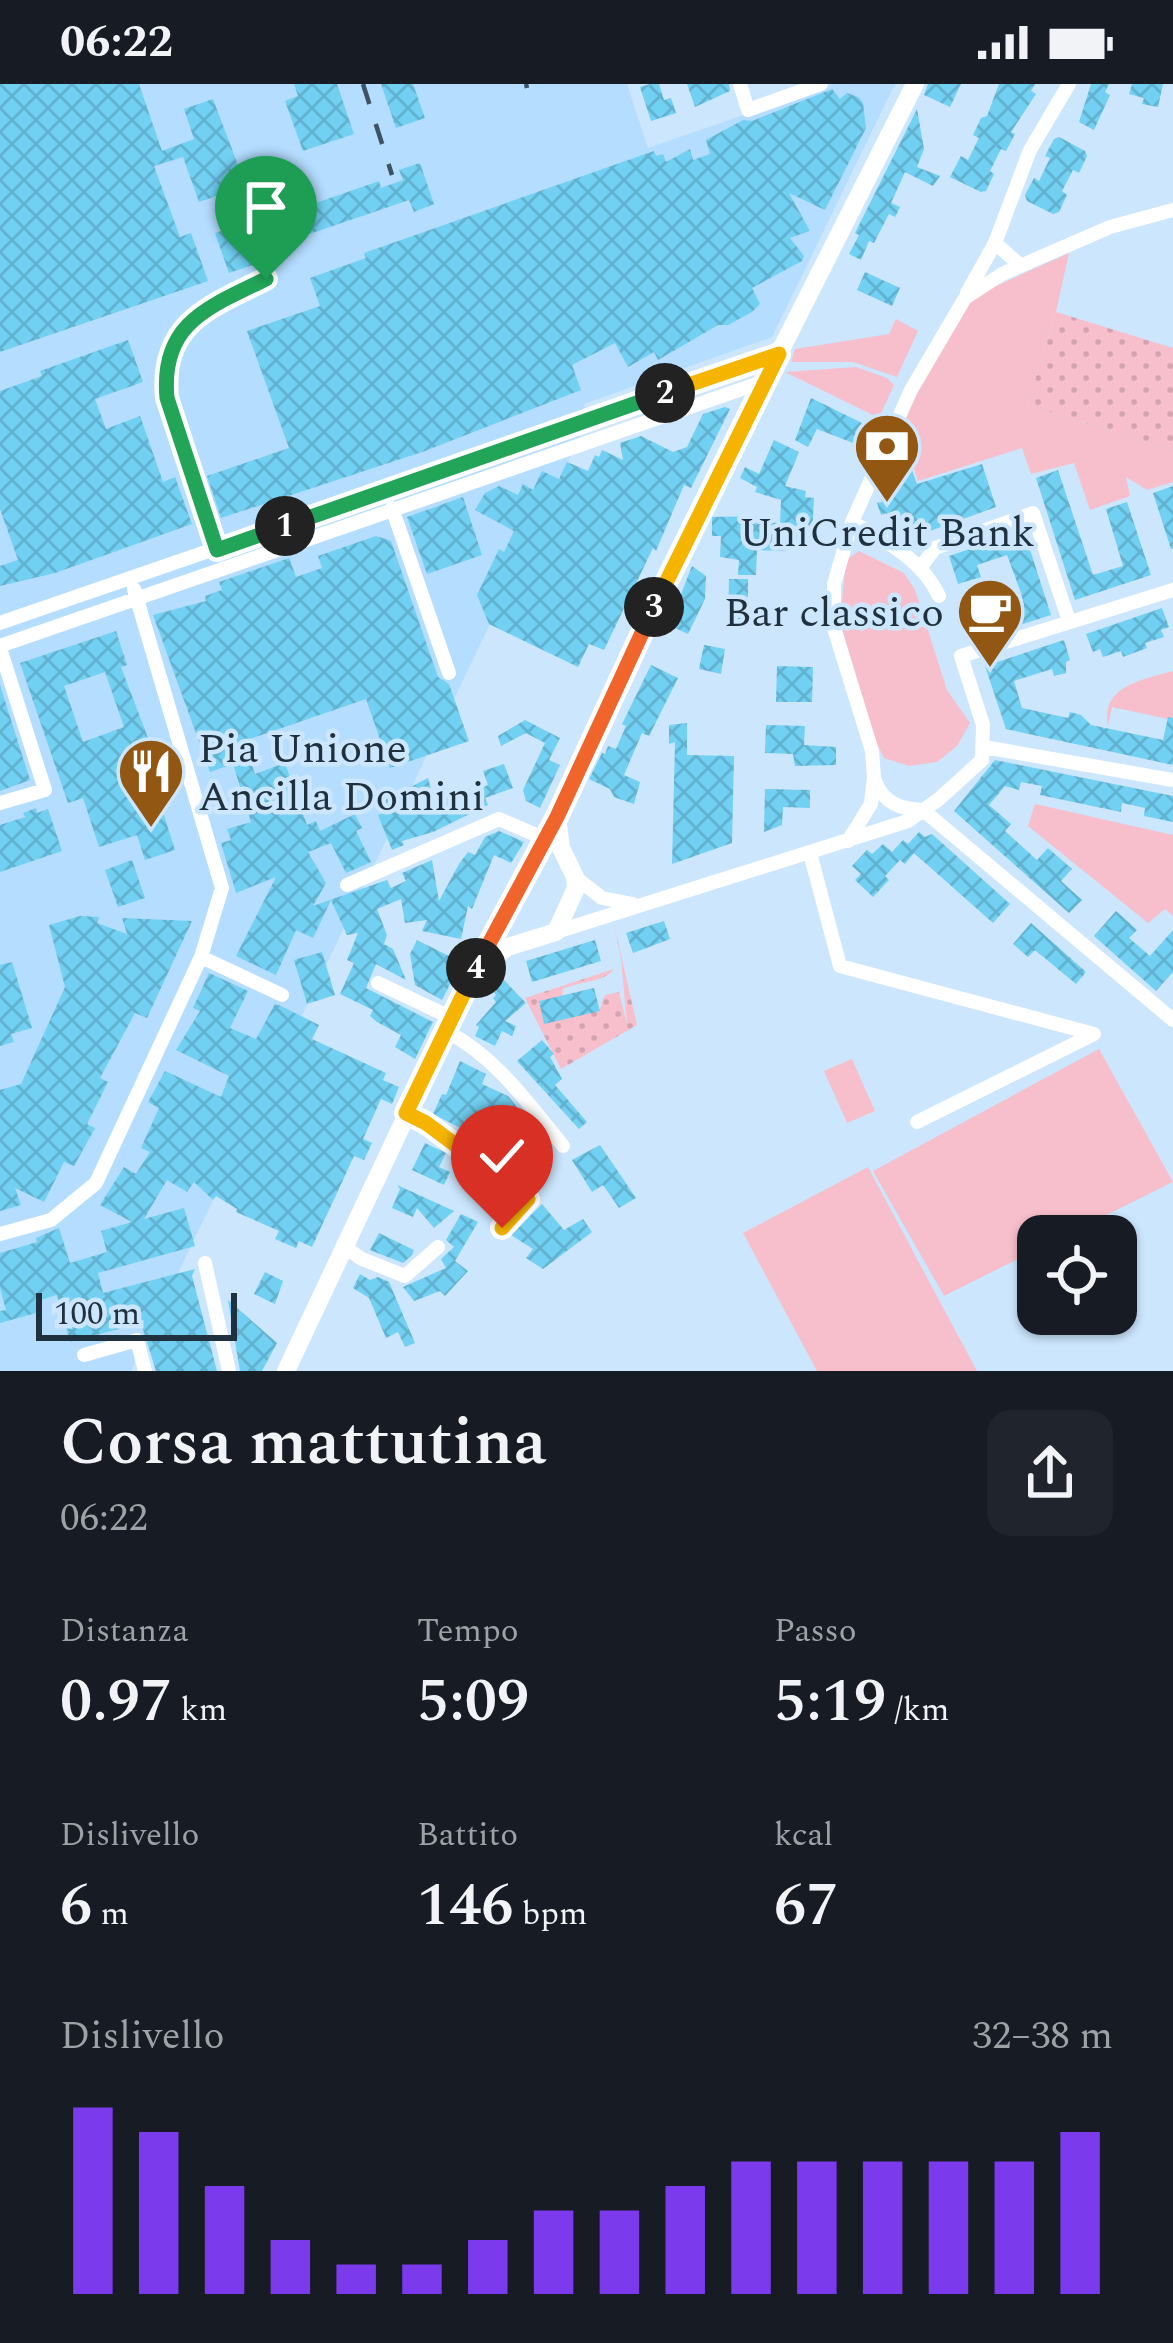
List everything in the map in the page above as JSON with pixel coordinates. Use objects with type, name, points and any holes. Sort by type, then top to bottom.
[{"type":"main road","points":[[286,1371],[477,966],[557,817],[693,524],[915,84]]},
{"type":"main road","points":[[477,966],[508,946],[556,932],[576,888],[561,848],[557,817]]},
{"type":"main road","points":[[526,868],[546,860],[573,872]]},
{"type":"main road","points":[[506,908],[517,929],[534,939]]},
{"type":"street","points":[[740,84],[748,110],[821,84]]},
{"type":"street","points":[[848,841],[871,805],[874,777],[872,751],[834,628],[834,584],[852,522],[911,390],[995,243],[1030,150],[1069,84]]},
{"type":"street","points":[[965,298],[1021,266],[1110,227],[1173,210]]},
{"type":"street","points":[[995,243],[1021,266]]},
{"type":"street","points":[[217,550],[167,398],[165,373],[179,333],[207,308],[266,279]]},
{"type":"street","points":[[0,623],[779,354]]},
{"type":"street","points":[[0,803],[45,790],[0,647],[765,381]]},
{"type":"street","points":[[392,508],[449,673]]},
{"type":"street","points":[[920,568],[935,548],[1033,513],[1069,621]]},
{"type":"street","points":[[852,522],[901,550],[931,577],[939,596]]},
{"type":"street","points":[[0,1234],[51,1220],[96,1183],[201,957],[222,888],[130,578]]},
{"type":"street","points":[[556,932],[908,821],[982,760],[983,725],[961,656],[1173,590]]},
{"type":"street","points":[[984,747],[1173,780]]},
{"type":"street","points":[[874,777],[880,792],[902,809],[923,810],[1173,1020]]},
{"type":"street","points":[[347,885],[499,819],[543,838]]},
{"type":"street","points":[[810,853],[840,966],[1094,1034],[917,1122]]},
{"type":"street","points":[[573,872],[602,898],[638,904]]},
{"type":"street","points":[[201,957],[282,995]]},
{"type":"street","points":[[379,983],[449,1024],[502,1071],[563,1146]]},
{"type":"street","points":[[406,1113],[528,1199],[502,1228]]},
{"type":"street","points":[[343,1246],[405,1276],[438,1247]]},
{"type":"street","points":[[205,1263],[229,1371]]},
{"type":"street","points":[[84,1355],[137,1340],[145,1371]]},
{"type":"shaded area","points":[[0,84],[627,84],[648,148],[834,84],[895,84],[772,337],[584,404],[588,420],[131,1371],[0,1371]]},
{"type":"shaded area","points":[[1069,253],[1027,405],[1173,451],[1173,482],[1147,490],[1126,477],[1130,496],[1090,510],[1074,463],[1031,474],[1022,448],[918,481],[910,457],[899,460],[904,437],[898,432],[949,322],[981,293]]},
{"type":"shaded area","points":[[1056,312],[1173,348],[1173,451],[1027,405]]},
{"type":"shaded area","points":[[896,319],[918,331],[897,377],[853,362],[791,362],[795,349],[889,334]]},
{"type":"shaded area","points":[[856,367],[894,385],[879,418],[785,372]]},
{"type":"shaded area","points":[[859,551],[904,573],[915,590],[947,690],[970,723],[957,746],[937,762],[909,766],[884,758],[873,736],[840,621],[846,560]]},
{"type":"shaded area","points":[[1173,671],[1173,720],[1112,707],[1108,726],[1110,702],[1117,693]]},
{"type":"shaded area","points":[[1035,804],[1173,835],[1173,916],[1165,909],[1148,923],[1028,826]]},
{"type":"shaded area","points":[[613,920],[637,1025],[561,1069],[525,998],[614,969],[604,977],[563,989],[562,996],[539,1001],[544,1023],[599,1011],[605,995],[619,992],[627,1024]]},
{"type":"shaded area","points":[[1099,1049],[1173,1182],[1106,1215],[1017,1215],[1017,1260],[944,1296],[873,1171]]},
{"type":"shaded area","points":[[852,1059],[875,1111],[847,1123],[824,1071]]},
{"type":"shaded area","points":[[868,1167],[977,1371],[817,1371],[743,1233]]},
{"type":"building","points":[[0,84],[139,84],[162,151],[194,139],[184,109],[213,99],[246,186],[199,202],[183,157],[154,166],[180,237],[191,233],[208,281],[0,352]]},
{"type":"building","points":[[294,84],[337,84],[354,134],[303,151],[285,101],[298,96]]},
{"type":"building","points":[[381,84],[413,84],[425,118],[396,128]]},
{"type":"building","points":[[659,84],[664,100],[671,98],[676,113],[651,121],[640,87]]},
{"type":"building","points":[[687,84],[729,84],[730,91],[695,107]]},
{"type":"building","points":[[928,84],[961,84],[950,107],[924,95]]},
{"type":"building","points":[[999,84],[1035,84],[1031,91],[1036,94],[1011,132],[1015,134],[1006,151],[1001,149],[986,191],[981,192],[950,177],[961,156],[968,160],[979,138],[973,135],[981,118],[987,116]]},
{"type":"building","points":[[1091,84],[1109,84],[1105,92],[1110,95],[1094,130],[1079,122]]},
{"type":"building","points":[[1132,84],[1163,84],[1158,107],[1142,104],[1144,98],[1129,94]]},
{"type":"building","points":[[832,89],[840,99],[847,93],[858,97],[866,128],[825,210],[789,193],[810,231],[790,238],[804,256],[752,288],[760,304],[752,312],[718,325],[658,360],[654,352],[628,367],[615,343],[572,365],[581,390],[425,451],[221,518],[207,476],[289,448],[247,331],[320,306],[310,278],[366,258],[364,253],[654,151],[656,156],[663,154],[666,162],[690,149],[693,160],[710,154],[706,140],[743,120],[752,121]]},
{"type":"building","points":[[917,109],[924,149],[917,167],[940,176],[933,186],[905,172],[891,203],[900,207],[895,217],[889,214],[861,260],[849,254],[859,235],[855,233]]},
{"type":"building","points":[[1059,137],[1087,156],[1079,173],[1073,170],[1062,191],[1067,195],[1059,212],[1053,214],[1027,201],[1025,195],[1034,178],[1039,181],[1050,158],[1045,156]]},
{"type":"building","points":[[420,163],[434,204],[414,212],[409,200],[280,244],[284,254],[229,273],[215,233],[270,214],[274,224],[295,217],[293,211],[379,181],[381,188],[403,180],[399,170]]},
{"type":"building","points":[[865,272],[900,288],[892,306],[857,290]]},
{"type":"building","points":[[128,340],[143,382],[95,399],[106,429],[140,416],[163,482],[175,477],[192,524],[55,573],[0,586],[0,566],[18,560],[0,509],[0,391],[42,376],[40,371]]},
{"type":"building","points":[[811,398],[862,423],[853,443],[817,429],[808,447],[795,440]]},
{"type":"building","points":[[730,409],[691,488],[684,485],[604,650],[589,644],[578,667],[489,624],[477,595],[499,549],[504,552],[514,531],[475,510],[485,493],[499,486],[518,495],[523,484],[533,490],[542,471],[559,479],[567,462],[588,471],[602,450],[623,460],[620,443],[641,436],[673,452],[687,447],[703,414]]},
{"type":"building","points":[[774,440],[799,452],[785,486],[814,498],[812,535],[807,534],[806,545],[786,544],[786,551],[757,550],[756,575],[738,575],[739,560],[720,557],[721,536],[712,536],[712,517],[758,516],[758,522],[780,523],[781,500],[755,492],[757,487],[740,478],[745,467],[759,474]]},
{"type":"building","points":[[908,459],[917,484],[982,464],[996,507],[919,535],[917,529],[904,528],[902,521],[888,520],[877,503],[882,502],[880,495],[889,492],[884,477],[888,468]]},
{"type":"building","points":[[1058,470],[1093,575],[1123,566],[1106,509],[1127,502],[1151,575],[1075,600],[1036,478]]},
{"type":"building","points":[[1173,486],[1173,549],[1171,549],[1153,493]]},
{"type":"building","points":[[463,497],[482,555],[427,574],[407,517]]},
{"type":"building","points":[[1024,531],[1051,615],[976,639],[967,611],[989,603],[993,615],[1024,605],[1021,593],[1007,555],[977,565],[981,577],[958,584],[949,556]]},
{"type":"building","points":[[376,536],[391,541],[438,677],[449,684],[469,741],[390,768],[366,699],[244,741],[255,774],[285,763],[307,825],[316,821],[320,831],[355,814],[362,828],[356,831],[371,862],[346,873],[331,843],[308,852],[326,883],[313,906],[387,880],[391,888],[406,881],[402,873],[432,860],[439,901],[459,864],[468,852],[475,855],[485,837],[499,831],[524,842],[511,863],[494,855],[472,909],[468,906],[461,939],[422,931],[427,920],[405,923],[401,899],[377,909],[387,935],[384,944],[393,949],[406,980],[376,964],[366,988],[433,1022],[415,1059],[395,1047],[401,1035],[370,1016],[373,1010],[340,994],[354,963],[347,960],[358,933],[347,935],[331,900],[313,938],[296,930],[276,975],[236,956],[276,877],[236,893],[221,843],[231,840],[227,829],[251,822],[233,764],[210,772],[153,615],[206,601],[205,596],[222,590],[219,582],[289,558],[296,577],[322,568],[318,556]]},
{"type":"building","points":[[692,566],[706,576],[705,599],[688,634],[669,625]]},
{"type":"building","points":[[729,579],[748,579],[748,621],[728,621]]},
{"type":"building","points":[[1162,608],[1169,627],[1161,630],[1164,637],[1145,643],[1147,648],[1123,657],[1121,651],[1103,657],[1100,649],[1093,652],[1086,634]]},
{"type":"building","points":[[116,631],[127,665],[121,667],[161,772],[151,775],[175,850],[145,860],[137,835],[99,847],[83,798],[68,803],[20,663]],"holes":[[[105,672],[124,727],[83,742],[64,686]]]},
{"type":"building","points":[[1064,640],[1070,660],[1066,673],[1054,676],[1052,669],[1014,681],[1022,708],[1068,718],[1070,712],[1091,725],[1163,740],[1168,717],[1173,718],[1173,765],[1006,729],[985,666]]},
{"type":"building","points":[[704,645],[725,649],[721,674],[699,669]]},
{"type":"building","points":[[651,665],[678,678],[649,736],[642,733],[624,775],[640,782],[634,804],[589,779],[608,746],[616,749],[626,726],[622,724]]},
{"type":"building","points":[[777,666],[813,667],[812,702],[776,702]]},
{"type":"building","points":[[0,685],[30,780],[0,791]]},
{"type":"building","points":[[525,720],[560,738],[549,760],[560,765],[540,808],[526,801],[523,790],[545,743],[526,733],[501,746],[498,736]]},
{"type":"building","points":[[687,723],[687,755],[734,756],[732,843],[672,864],[675,742],[669,744],[669,725]]},
{"type":"building","points":[[766,725],[805,726],[804,745],[836,747],[836,765],[795,766],[793,754],[765,753]]},
{"type":"building","points":[[995,760],[1173,796],[1173,822],[1144,816],[1145,808],[1122,803],[1121,812],[1040,795],[1042,786],[1021,782],[1019,790],[1005,786],[989,805],[1011,824],[1005,831],[1037,860],[1048,848],[1072,869],[1061,881],[1082,900],[1069,913],[954,811]]},
{"type":"building","points":[[504,764],[513,788],[485,798],[488,805],[433,832],[402,841],[404,845],[392,850],[378,815],[385,812],[381,802],[428,778],[435,803],[467,789],[468,793],[488,785],[483,771]]},
{"type":"building","points":[[765,789],[810,790],[810,808],[783,807],[782,825],[764,832]]},
{"type":"building","points":[[36,808],[37,813],[48,809],[62,851],[0,872],[0,825]]},
{"type":"building","points":[[919,832],[925,837],[932,834],[1010,904],[993,923],[914,853],[885,876],[889,880],[873,897],[855,880],[861,874],[852,866],[867,850],[872,854],[883,844],[892,852]]},
{"type":"building","points":[[132,860],[145,898],[118,907],[105,870]]},
{"type":"building","points":[[1116,911],[1137,930],[1129,938],[1150,956],[1173,930],[1173,972],[1156,991],[1094,936]]},
{"type":"building","points":[[80,916],[99,917],[97,923],[127,934],[122,918],[192,921],[147,1018],[135,1013],[100,1078],[108,1082],[87,1124],[95,1128],[74,1166],[64,1162],[44,1202],[15,1188],[21,1205],[0,1211],[0,1090],[21,1084],[65,987],[49,925]]},
{"type":"building","points":[[664,921],[670,939],[633,953],[626,933]]},
{"type":"building","points":[[1031,923],[1086,972],[1076,984],[1035,950],[1028,957],[1013,944]]},
{"type":"building","points":[[417,940],[461,962],[442,1000],[415,985],[410,954]]},
{"type":"building","points":[[595,940],[601,961],[532,982],[526,961]]},
{"type":"building","points":[[322,952],[335,995],[307,1004],[294,960]]},
{"type":"building","points":[[12,962],[32,1028],[11,1034],[14,1042],[0,1046],[0,965]]},
{"type":"building","points":[[209,973],[248,991],[230,1028],[256,1039],[275,1004],[281,1006],[319,1025],[312,1039],[386,1073],[383,1080],[399,1087],[392,1104],[381,1099],[363,1139],[372,1143],[364,1160],[354,1156],[312,1247],[299,1241],[296,1248],[275,1239],[279,1231],[236,1212],[216,1196],[213,1200],[194,1182],[187,1192],[167,1180],[144,1219],[184,1208],[195,1246],[98,1273],[103,1293],[195,1269],[192,1276],[217,1371],[156,1371],[141,1323],[70,1342],[57,1295],[37,1301],[40,1312],[0,1323],[0,1311],[6,1310],[0,1288],[0,1253],[37,1242],[36,1238],[59,1228],[70,1263],[107,1252],[101,1231],[132,1222],[100,1205],[124,1167],[136,1174],[150,1152],[141,1148],[159,1108],[148,1102],[165,1071],[221,1097],[229,1076],[176,1050],[200,1011],[193,1008]]},
{"type":"building","points":[[502,978],[526,1003],[505,1021],[516,1026],[512,1036],[502,1031],[495,1046],[475,1036],[476,1025],[496,1002],[490,987]]},
{"type":"building","points":[[594,988],[600,1011],[544,1024],[539,1001]]},
{"type":"building","points":[[542,1040],[554,1054],[550,1057],[562,1079],[555,1085],[587,1122],[579,1129],[517,1061]]},
{"type":"building","points":[[460,1061],[486,1074],[482,1084],[508,1096],[534,1128],[530,1136],[513,1128],[495,1158],[473,1144],[474,1135],[433,1114]]},
{"type":"building","points":[[425,1143],[446,1153],[439,1167],[450,1172],[444,1185],[412,1170]]},
{"type":"building","points":[[600,1145],[636,1198],[619,1208],[603,1185],[592,1192],[572,1160]]},
{"type":"building","points":[[397,1185],[454,1211],[434,1228],[417,1208],[413,1217],[392,1208],[400,1189]]},
{"type":"building","points":[[542,1204],[564,1230],[583,1219],[592,1232],[543,1269],[526,1258],[533,1249],[511,1235]]},
{"type":"building","points":[[461,1214],[478,1222],[455,1261],[468,1271],[445,1296],[440,1291],[414,1301],[403,1287],[446,1268],[441,1259],[454,1247],[446,1240]]},
{"type":"building","points":[[379,1233],[414,1250],[412,1255],[403,1263],[370,1250]]},
{"type":"building","points":[[265,1272],[283,1281],[275,1304],[254,1294]]},
{"type":"building","points":[[360,1274],[389,1282],[415,1343],[405,1347],[398,1332],[386,1338],[369,1298],[353,1288]]},
{"type":"building","points":[[228,1300],[277,1343],[262,1371],[240,1371]]},
{"type":"railway","points":[[363,84],[392,175]]},
{"type":"railway","points":[[526,84],[527,88]]},
{"type":"place","name":"UniCredit Bank","points":[[887,505]]},
{"type":"place","name":"Bar classico","points":[[990,670]]},
{"type":"place","name":"Pia Unione Ancilla Domini","points":[[151,830]]},
{"type":"route","points":[[266,279],[207,308],[179,333],[165,373],[167,398],[217,550],[779,354],[693,524],[557,817],[526,868],[406,1113],[528,1199],[502,1228]]}]
